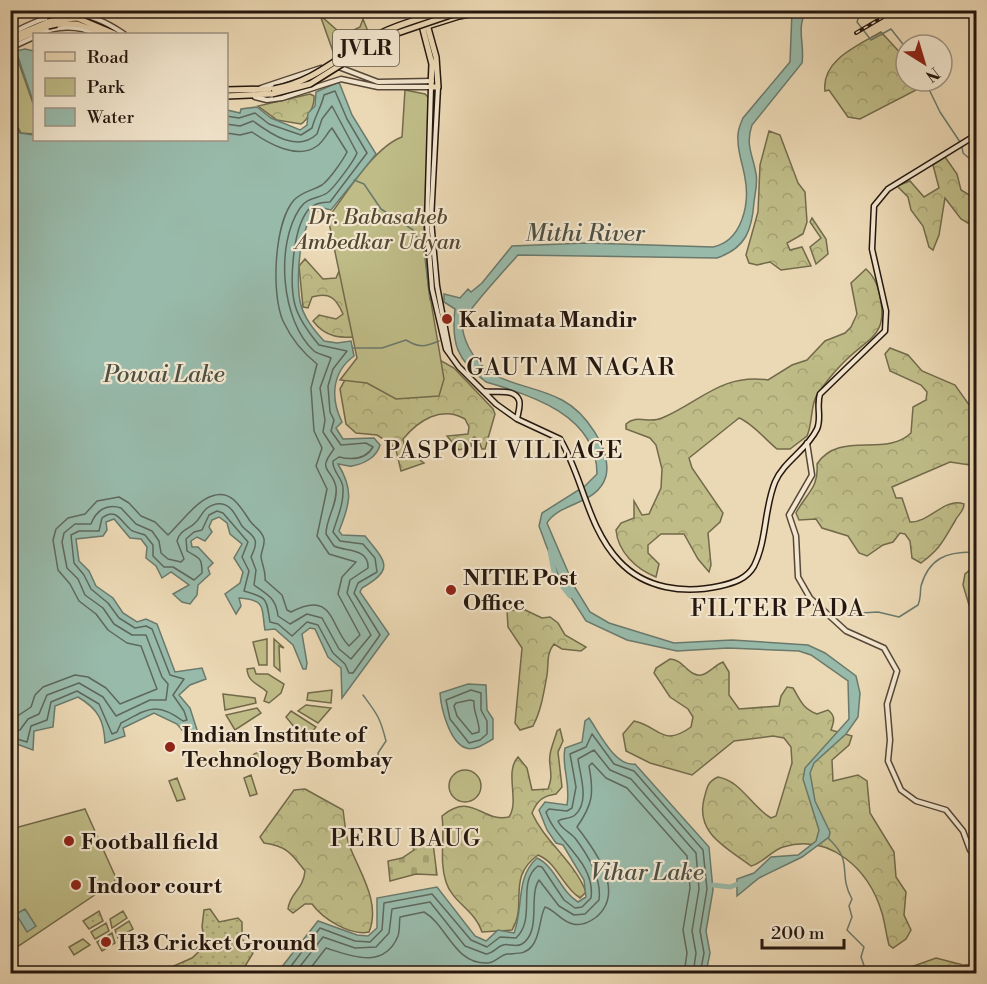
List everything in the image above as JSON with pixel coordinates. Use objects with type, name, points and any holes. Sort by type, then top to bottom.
[{"type":"main road","points":[[448,10],[451,18]]},
{"type":"main road","name":"JVLR","points":[[273,91],[301,82],[324,71],[381,33],[448,10]]},
{"type":"main road","name":"JVLR","points":[[228,96],[310,84],[383,38],[465,10]]},
{"type":"main road","points":[[425,27],[451,18],[489,10]]},
{"type":"main road","points":[[422,11],[436,57],[436,119],[431,220],[434,278]]},
{"type":"main road","points":[[10,34],[76,12],[96,18],[121,33]]},
{"type":"main road","points":[[56,22],[77,18],[112,33]]},
{"type":"main road","points":[[40,33],[49,21]]},
{"type":"main road","points":[[10,38],[49,21],[76,24],[102,33]]},
{"type":"main road","points":[[10,43],[49,21],[92,33]]},
{"type":"main road","points":[[10,48],[33,36]]},
{"type":"main road","points":[[336,66],[378,82],[435,84],[378,87],[341,79],[282,98],[267,100],[256,93],[266,85],[285,82],[322,68],[336,66]]},
{"type":"main road","points":[[435,84],[430,119],[426,219],[437,300],[451,355],[480,390],[518,420],[557,436],[564,446],[586,502],[609,549],[620,562],[645,580],[680,590],[698,591],[729,584],[739,580],[754,567],[764,535],[775,482],[792,456],[818,427],[820,394],[885,331],[886,311],[872,249],[874,206],[888,189],[976,135]]},
{"type":"main road","name":"JVLR","points":[[228,90],[256,93]]},
{"type":"main road","points":[[430,119],[436,119]]},
{"type":"main road","points":[[480,390],[506,391],[516,396],[520,402],[518,420]]},
{"type":"main road","points":[[806,442],[812,475],[789,514],[797,542],[798,577],[814,603],[841,627],[886,650],[897,671],[887,704],[890,740],[887,757],[899,787],[916,801],[946,810],[963,831],[970,850],[976,856]]},
{"type":"green space","points":[[320,15],[338,31],[346,34],[360,27],[363,19],[369,34],[335,57]]},
{"type":"green space","points":[[881,32],[894,46],[894,93],[910,93],[860,119],[848,117],[829,90],[825,91],[825,80],[835,62],[853,48]]},
{"type":"green space","points":[[15,52],[33,103],[33,134],[21,133],[11,115],[11,54]]},
{"type":"green space","name":"Dr. Babasaheb Ambedkar Udyan","points":[[405,90],[425,94],[432,101],[424,229],[428,284],[444,379],[439,396],[396,399],[367,383],[340,380],[357,358],[328,218],[352,184],[381,150],[402,137]]},
{"type":"green space","points":[[310,94],[314,96],[312,107],[301,124],[277,120],[258,106]]},
{"type":"green space","points":[[769,131],[780,135],[798,183],[805,192],[807,222],[803,234],[787,243],[790,250],[802,247],[811,266],[781,270],[770,262],[757,265],[749,263],[746,255],[758,212],[760,165]]},
{"type":"green space","points":[[945,157],[957,174],[961,190],[976,199],[976,228],[961,219],[945,198],[939,235],[933,250],[929,247],[923,226],[911,210],[908,197],[897,186],[910,181],[924,197],[939,188],[933,165]]},
{"type":"green space","points":[[812,218],[826,239],[828,254],[816,264],[810,247],[821,238],[810,222]]},
{"type":"green space","points":[[305,259],[323,279],[336,278],[340,269],[360,337],[328,334],[313,321],[319,315],[336,319],[343,314],[332,298],[323,295],[312,297],[308,308],[303,307],[299,266]]},
{"type":"green space","points":[[866,269],[874,279],[879,292],[882,318],[879,327],[869,341],[840,366],[819,392],[814,402],[807,436],[790,449],[777,449],[754,427],[739,418],[689,458],[692,468],[723,513],[720,522],[708,533],[711,565],[709,572],[698,559],[684,534],[661,534],[648,545],[648,553],[659,564],[656,577],[635,564],[620,546],[616,530],[621,523],[634,518],[634,501],[642,515],[649,514],[661,488],[662,469],[656,445],[650,438],[626,429],[626,424],[639,419],[657,420],[724,385],[752,379],[768,380],[792,365],[807,360],[825,341],[845,333],[851,327],[857,314],[851,283]]},
{"type":"green space","points":[[890,348],[908,355],[922,371],[955,385],[972,409],[976,408],[976,466],[950,462],[892,487],[896,498],[902,498],[910,522],[924,519],[950,504],[964,504],[941,544],[921,563],[912,558],[910,541],[905,534],[900,533],[893,542],[883,545],[867,556],[859,553],[848,536],[822,528],[816,519],[799,520],[796,513],[814,485],[817,464],[826,454],[837,448],[888,444],[911,433],[913,407],[926,400],[927,392],[921,385],[890,371],[885,354]]},
{"type":"green space","points":[[436,358],[454,368],[493,409],[495,414],[485,449],[482,449],[478,439],[474,437],[470,440],[472,446],[459,450],[447,436],[468,434],[469,427],[465,419],[456,415],[439,414],[423,421],[403,439],[407,457],[417,458],[424,463],[401,471],[396,450],[391,444],[377,435],[356,433],[346,424],[340,389],[350,371]]},
{"type":"green space","points":[[976,565],[976,628],[963,585],[965,574]]},
{"type":"green space","points":[[523,609],[542,618],[550,617],[558,623],[565,635],[586,647],[581,651],[562,649],[554,644],[549,655],[543,695],[536,720],[533,726],[520,730],[515,723],[522,648],[508,627],[507,611]]},
{"type":"green space","points":[[267,639],[267,665],[259,665],[253,642]]},
{"type":"green space","points":[[274,639],[284,648],[279,646],[280,671],[274,666]]},
{"type":"green space","points":[[670,659],[679,662],[697,675],[704,674],[723,662],[729,672],[729,695],[739,709],[779,706],[781,696],[787,687],[793,688],[802,704],[808,709],[817,714],[828,710],[831,712],[834,719],[831,730],[852,736],[849,745],[832,760],[833,781],[858,775],[867,781],[870,813],[894,852],[896,877],[906,892],[904,915],[911,930],[906,939],[893,948],[889,945],[882,913],[868,882],[845,858],[832,850],[816,845],[800,844],[783,847],[751,866],[724,847],[709,831],[704,822],[704,799],[710,783],[718,777],[733,783],[771,818],[776,816],[792,763],[791,747],[784,738],[773,736],[734,741],[692,775],[650,763],[626,751],[623,734],[634,721],[667,736],[681,733],[691,727],[693,717],[688,709],[670,697],[654,673],[656,668]]},
{"type":"green space","points":[[254,668],[256,674],[268,674],[284,684],[281,693],[269,703],[264,701],[267,692],[249,677],[247,669]]},
{"type":"green space","points":[[332,690],[331,703],[307,700],[308,693]]},
{"type":"green space","points":[[223,694],[255,698],[256,703],[225,710]]},
{"type":"green space","points":[[306,705],[331,708],[318,723],[298,711]]},
{"type":"green space","points":[[257,708],[261,713],[235,730],[226,715]]},
{"type":"green space","points":[[291,711],[316,727],[305,740],[286,717]]},
{"type":"green space","points":[[560,729],[563,741],[558,752],[562,787],[556,794],[541,800],[532,813],[544,833],[581,881],[586,892],[580,898],[569,888],[555,869],[538,855],[528,864],[523,873],[520,882],[518,911],[512,930],[482,932],[475,918],[453,895],[446,882],[443,866],[442,816],[461,806],[477,809],[491,816],[509,817],[513,803],[512,770],[518,757],[527,768],[532,790],[548,789],[551,777],[551,752],[557,731]]},
{"type":"green space","points":[[255,753],[261,753],[265,760],[261,767],[255,767],[251,763],[251,757]]},
{"type":"green space","points":[[465,770],[477,774],[481,786],[477,798],[465,802],[453,798],[449,786],[453,774]]},
{"type":"green space","points":[[251,775],[257,794],[250,796],[244,778]]},
{"type":"green space","points":[[177,778],[185,799],[177,801],[169,781]]},
{"type":"green space","points":[[305,789],[343,810],[348,843],[371,899],[372,921],[369,932],[362,933],[346,929],[323,915],[312,904],[305,904],[293,913],[288,909],[291,899],[302,883],[305,871],[288,852],[278,846],[264,843],[260,837],[294,790]]},
{"type":"green space","points":[[85,809],[116,878],[114,882],[11,951],[11,829]]},
{"type":"green space","points":[[433,843],[437,875],[416,874],[390,881],[388,861],[402,858],[414,850],[412,846]]},
{"type":"green space","points":[[210,909],[219,922],[238,918],[242,922],[242,939],[253,953],[241,973],[168,973],[169,968],[192,958],[206,945],[202,927],[204,910]]},
{"type":"green space","points":[[99,911],[103,921],[89,929],[83,921]]},
{"type":"green space","points":[[123,911],[127,918],[112,928],[110,919]]},
{"type":"green space","points":[[129,921],[133,929],[118,938],[115,930]]},
{"type":"green space","points":[[106,923],[109,931],[95,939],[91,932]]},
{"type":"green space","name":"H3 Cricket Ground","points":[[112,933],[115,943],[102,951],[97,942]]},
{"type":"green space","points":[[83,939],[90,945],[74,955],[69,947]]},
{"type":"green space","points":[[936,958],[963,965],[976,964],[976,973],[894,973]]},
{"type":"water","points":[[792,11],[806,11],[801,31],[802,63],[752,125],[749,144],[757,184],[749,229],[746,237],[735,249],[717,258],[518,255],[488,288],[463,322],[464,335],[469,348],[477,361],[487,370],[511,382],[562,400],[588,422],[601,443],[607,465],[602,485],[595,493],[560,511],[547,523],[574,586],[590,612],[609,623],[674,643],[732,640],[808,645],[825,653],[856,676],[860,693],[858,717],[846,734],[814,763],[810,773],[815,801],[830,832],[829,837],[802,857],[759,878],[737,896],[737,879],[754,873],[771,857],[798,855],[816,841],[819,830],[803,779],[805,768],[849,719],[848,681],[811,655],[799,651],[728,648],[677,651],[627,640],[586,621],[561,582],[539,526],[542,513],[585,486],[597,474],[594,454],[586,437],[559,411],[523,394],[486,382],[468,366],[455,342],[455,309],[444,302],[444,294],[460,298],[468,289],[471,292],[482,283],[512,246],[587,243],[713,247],[731,237],[742,220],[746,199],[745,178],[738,146],[739,129],[743,118],[790,62]]},
{"type":"water","points":[[25,49],[33,51],[33,101],[16,51]]},
{"type":"water","name":"Powai Lake","points":[[339,82],[352,115],[376,154],[331,210],[323,208],[308,223],[301,250],[298,278],[301,307],[313,328],[324,341],[337,343],[351,341],[354,356],[341,370],[335,386],[336,404],[342,422],[336,428],[343,439],[374,438],[380,445],[376,453],[365,462],[350,466],[338,464],[346,482],[349,497],[339,531],[342,535],[365,536],[382,559],[384,565],[379,576],[360,592],[389,634],[342,698],[341,668],[328,657],[315,629],[310,628],[302,634],[307,663],[306,669],[303,669],[293,645],[275,629],[265,630],[263,611],[259,603],[239,598],[241,606],[236,614],[225,594],[240,583],[243,572],[234,558],[242,544],[230,534],[227,523],[219,517],[212,520],[209,527],[212,532],[205,541],[197,537],[191,541],[192,547],[198,547],[213,563],[208,568],[210,574],[198,585],[197,595],[190,604],[182,602],[173,594],[189,585],[171,572],[162,578],[156,566],[146,558],[147,547],[141,539],[130,538],[114,519],[106,522],[107,530],[103,536],[76,539],[79,561],[89,571],[96,586],[113,598],[123,613],[137,622],[146,619],[157,624],[175,672],[202,668],[206,679],[190,685],[179,695],[190,708],[197,730],[187,736],[177,724],[154,713],[123,728],[125,736],[105,743],[99,716],[91,706],[78,697],[55,706],[53,727],[34,731],[33,750],[11,742],[11,117],[20,133],[33,135],[33,141],[228,141],[228,110],[240,113],[241,109],[257,107],[271,118],[300,130],[307,125],[308,113],[315,106],[316,92]]},
{"type":"water","points":[[468,684],[486,685],[487,710],[493,719],[493,739],[469,749],[460,745],[451,733],[444,716],[440,693]]},
{"type":"water","name":"Vihar Lake","points":[[589,718],[614,754],[621,760],[635,764],[709,847],[713,890],[706,931],[710,953],[706,973],[277,973],[318,921],[357,935],[368,936],[377,928],[377,898],[437,887],[475,936],[486,941],[498,930],[514,933],[526,874],[537,858],[549,867],[567,892],[578,902],[586,897],[584,880],[563,845],[556,843],[547,830],[539,810],[545,802],[567,805],[565,748],[582,742],[585,721]]},
{"type":"water","points":[[25,909],[36,926],[27,932],[16,914]]},
{"type":"waterway","points":[[861,10],[857,22],[871,40],[891,29],[894,33]]},
{"type":"waterway","points":[[931,93],[940,112],[960,142]]},
{"type":"waterway","points":[[962,147],[963,153],[976,164]]},
{"type":"waterway","points":[[354,180],[364,184],[381,209],[413,230],[424,250],[430,300]]},
{"type":"waterway","points":[[353,348],[382,348],[406,340],[422,346],[439,341]]},
{"type":"waterway","points":[[843,614],[878,612],[899,617],[918,605],[924,576],[934,563],[947,555],[972,552],[976,547]]},
{"type":"waterway","name":"Mithi River","points":[[550,551],[555,577],[570,596]]},
{"type":"waterway","points":[[363,695],[382,726],[386,741],[378,753],[379,762],[388,768]]},
{"type":"waterway","points":[[828,838],[844,861],[846,882],[852,899],[849,906],[852,917],[847,930],[864,947],[861,957],[867,974]]},
{"type":"waterway","name":"Mithi River","points":[[713,885],[730,887],[743,882]]},
{"type":"railway","points":[[856,33],[895,10]]},
{"type":"place","name":"Kalimata Mandir","points":[[447,319]]},
{"type":"place","name":"NITIE Post Office","points":[[451,590]]},
{"type":"place","name":"Indian Institute of Technology Bombay","points":[[170,747]]},
{"type":"place","name":"Football field","points":[[69,841]]},
{"type":"place","name":"Indoor court","points":[[76,885]]},
{"type":"place","name":"H3 Cricket Ground","points":[[106,942]]},
{"type":"district","name":"GAUTAM NAGAR","points":[[571,367]]},
{"type":"district","name":"PASPOLI VILLAGE","points":[[504,450]]},
{"type":"district","name":"FILTER PADA","points":[[778,608]]},
{"type":"district","name":"PERU BAUG","points":[[406,838]]}]
